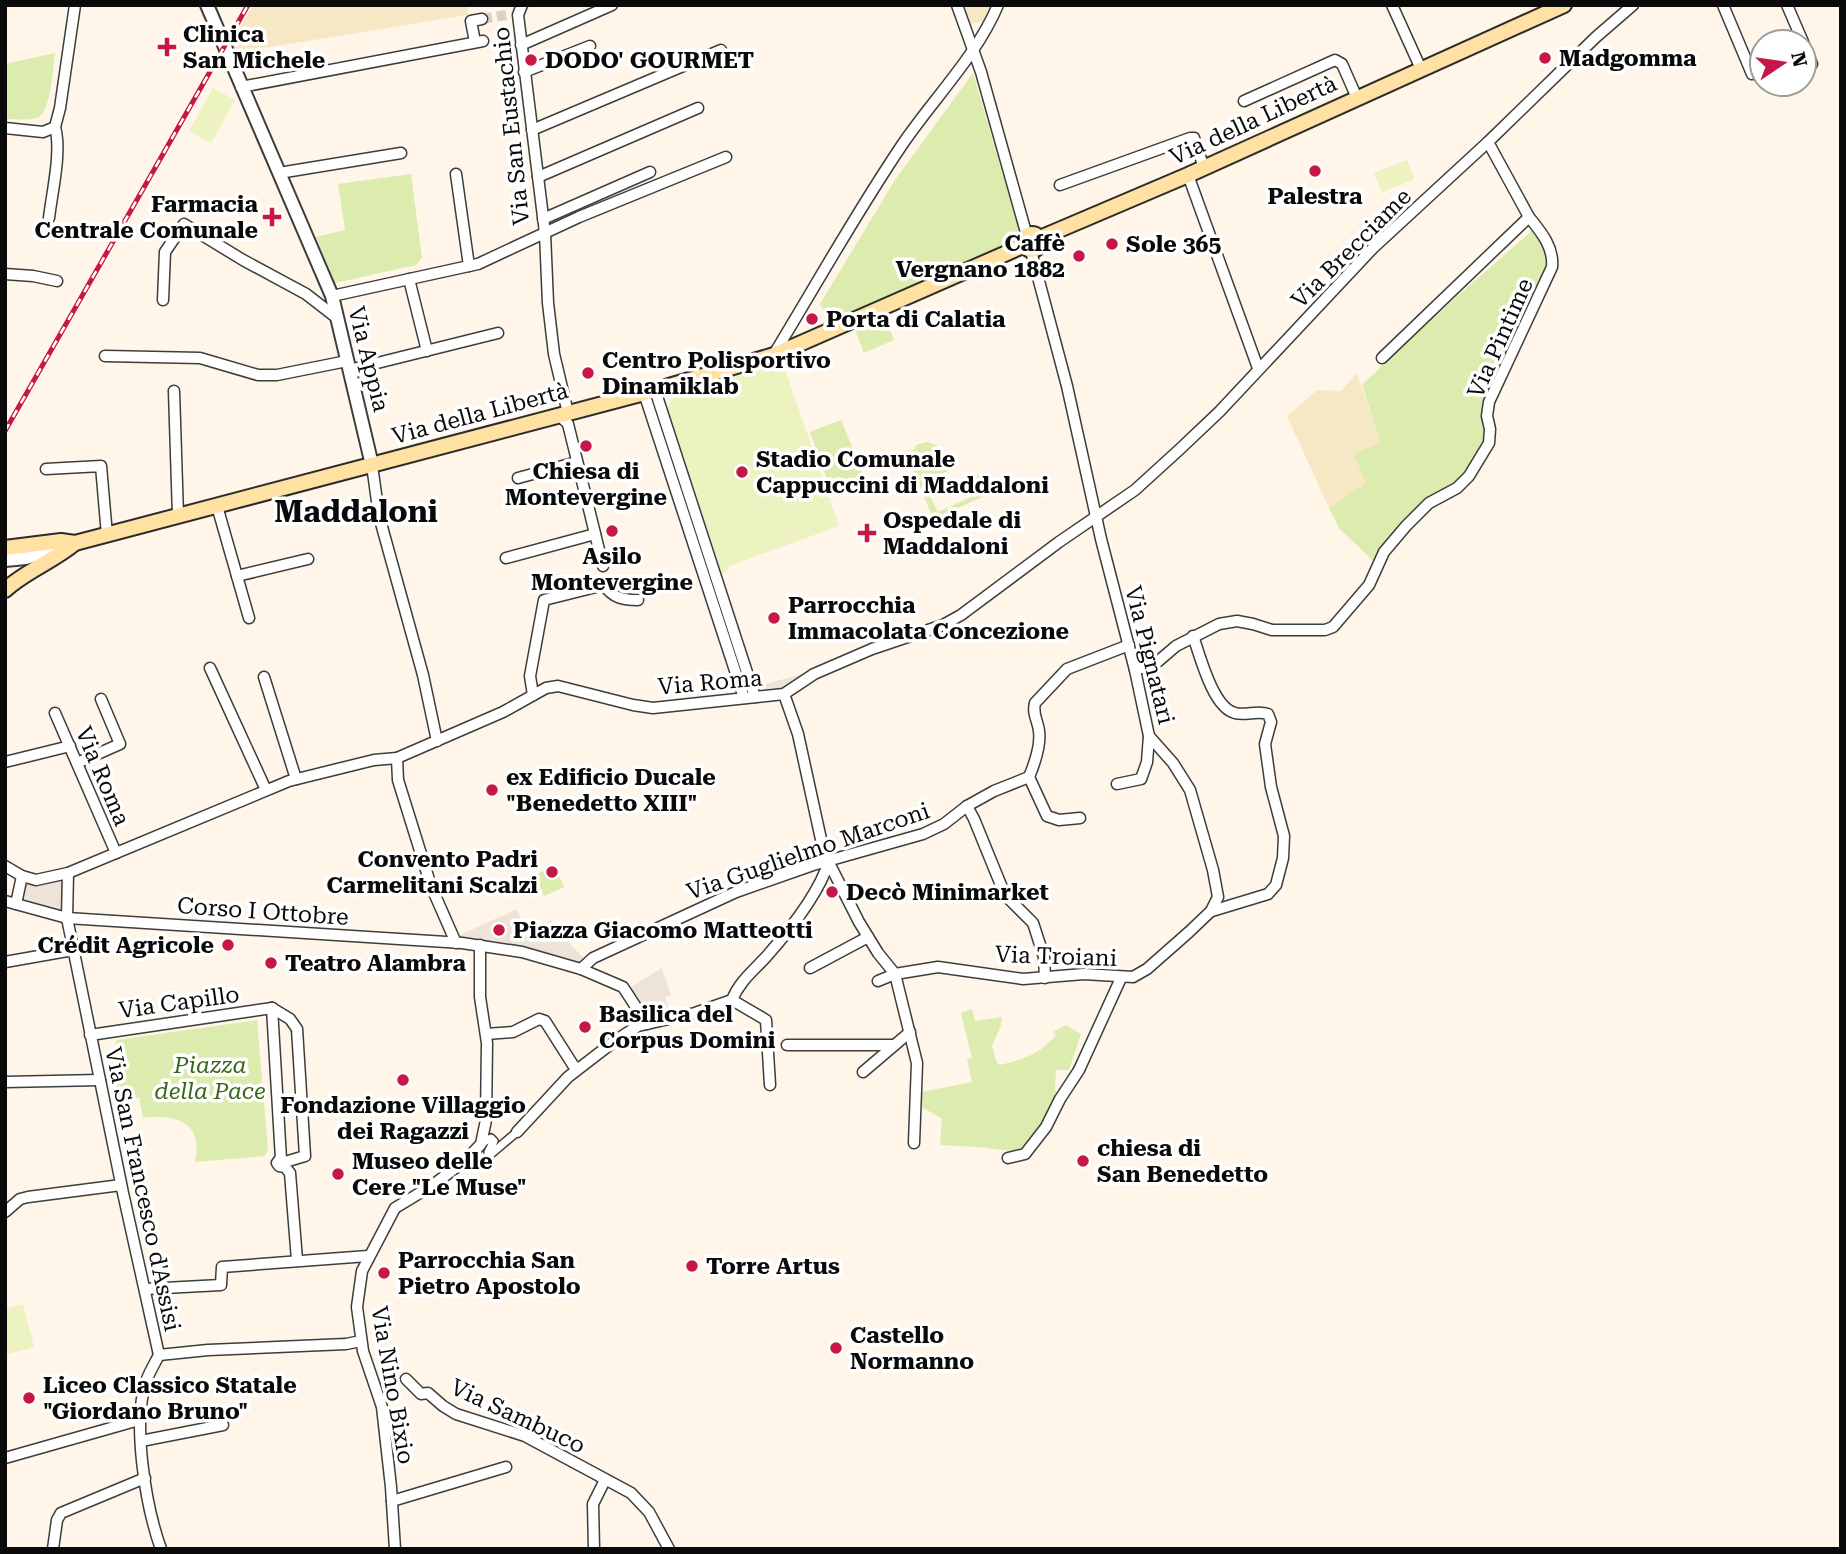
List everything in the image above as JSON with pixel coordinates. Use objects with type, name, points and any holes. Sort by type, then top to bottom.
[{"type":"main road","name":"Via della Libertà","points":[[75,543],[649,392],[774,355],[1204,168],[1564,5]]},
{"type":"main road","points":[[5,548],[61,541],[75,543]]},
{"type":"main road","points":[[5,590],[30,570],[75,543]]},
{"type":"street","points":[[49,218],[56,154],[55,127],[75,5]]},
{"type":"street","name":"Via Appia","points":[[207,5],[332,296],[372,465],[379,516],[423,675],[437,741]]},
{"type":"street","points":[[521,44],[612,5]]},
{"type":"street","name":"Via Pignatari","points":[[957,5],[1031,242],[1149,736],[1173,763],[1190,790],[1217,888],[1216,904],[1211,911]]},
{"type":"street","points":[[774,355],[888,166],[973,50],[990,25],[998,5]]},
{"type":"street","points":[[1392,5],[1421,69]]},
{"type":"street","name":"Via Brecciame","points":[[1097,518],[1135,490],[1220,411],[1373,248],[1633,5]]},
{"type":"street","points":[[1723,5],[1748,64]]},
{"type":"street","points":[[1787,5],[1797,28]]},
{"type":"street","points":[[506,15],[521,9]]},
{"type":"street","name":"Via San Eustachio","points":[[332,296],[469,266],[545,233],[521,44],[521,9]]},
{"type":"street","points":[[241,87],[479,41],[471,21],[482,19]]},
{"type":"street","points":[[524,72],[590,46]]},
{"type":"street","points":[[532,130],[721,50]]},
{"type":"street","points":[[1244,101],[1335,60],[1342,64],[1357,97]]},
{"type":"street","points":[[538,177],[698,108]]},
{"type":"street","points":[[5,128],[43,132],[55,127]]},
{"type":"street","points":[[1060,185],[1190,138],[1194,138],[1204,168]]},
{"type":"street","name":"Via Pintime","points":[[1135,670],[1155,664],[1192,636],[1219,624],[1237,621],[1272,631],[1325,630],[1333,627],[1368,585],[1384,552],[1406,526],[1429,503],[1457,488],[1469,476],[1489,443],[1489,402],[1552,267],[1553,256],[1542,232],[1529,217],[1488,142]]},
{"type":"street","points":[[279,173],[401,153]]},
{"type":"street","points":[[603,566],[564,414],[548,303],[545,233],[726,157]]},
{"type":"street","points":[[544,219],[650,172]]},
{"type":"street","points":[[456,174],[469,266]]},
{"type":"street","points":[[1188,175],[1258,368]]},
{"type":"street","name":"Via Pintime","points":[[1382,358],[1529,217]]},
{"type":"street","points":[[163,300],[165,252],[184,224],[306,294],[337,318]]},
{"type":"street","points":[[5,274],[57,281]]},
{"type":"street","points":[[409,279],[427,351]]},
{"type":"street","points":[[105,356],[200,358],[258,375],[267,375],[348,365],[427,351],[498,333]]},
{"type":"street","points":[[174,391],[178,516]]},
{"type":"street","points":[[649,392],[749,697]]},
{"type":"street","points":[[518,478],[577,462]]},
{"type":"street","points":[[46,469],[101,466],[107,535]]},
{"type":"street","points":[[217,506],[249,618]]},
{"type":"street","name":"Via Roma","points":[[22,876],[36,880],[68,873],[296,779],[374,760],[397,758],[503,712],[546,688],[558,686],[653,708],[784,694],[814,674],[873,649],[943,625],[961,615],[1059,542],[1097,518]]},
{"type":"street","points":[[506,558],[595,534]]},
{"type":"street","name":"Via della Libertà","points":[[5,560],[26,558],[75,543]]},
{"type":"street","points":[[237,576],[308,559]]},
{"type":"street","points":[[533,695],[530,676],[544,600],[604,585],[620,599],[638,600]]},
{"type":"street","points":[[1192,636],[1220,704],[1234,713],[1261,711],[1268,714],[1271,722],[1265,744],[1271,787],[1284,836],[1283,858],[1276,885],[1268,894],[1211,911]]},
{"type":"street","points":[[1080,818],[1059,820],[1047,816],[1029,777],[1039,740],[1033,710],[1035,704],[1067,669],[1129,645]]},
{"type":"street","points":[[210,668],[266,790]]},
{"type":"street","points":[[264,677],[296,779]]},
{"type":"street","points":[[784,694],[798,734],[824,853],[868,937],[894,974],[917,1063],[914,1143]]},
{"type":"street","points":[[77,763],[120,744],[101,699]]},
{"type":"street","name":"Via Roma","points":[[55,713],[116,853]]},
{"type":"street","points":[[1117,784],[1141,779],[1147,762],[1149,736]]},
{"type":"street","points":[[5,762],[70,746]]},
{"type":"street","points":[[397,758],[398,780],[431,886],[456,943]]},
{"type":"street","name":"Via Guglielmo Marconi","points":[[581,969],[593,958],[724,897],[830,860],[923,834],[944,824],[967,806],[994,791],[1029,777]]},
{"type":"street","points":[[967,806],[1005,895],[1033,923],[1042,947],[1045,978]]},
{"type":"street","points":[[732,1000],[736,988],[767,956],[797,917],[824,877],[830,860]]},
{"type":"street","points":[[5,866],[22,876],[16,904]]},
{"type":"street","name":"Via San Francesco d'Assisi","points":[[68,873],[66,918],[159,1355],[146,1380],[139,1420],[145,1478],[155,1532],[161,1549]]},
{"type":"street","name":"Corso I Ottobre","points":[[5,901],[66,918],[456,943],[522,952],[581,969],[623,987],[646,1024]]},
{"type":"street","name":"Via Troiani","points":[[877,981],[894,974],[938,967],[1023,979],[1084,974],[1133,977],[1147,969],[1211,911]]},
{"type":"street","points":[[810,968],[868,937]]},
{"type":"street","points":[[480,945],[480,997],[486,1034],[486,1120],[481,1144]]},
{"type":"street","points":[[5,962],[73,950]]},
{"type":"street","points":[[1008,1158],[1025,1154],[1046,1127],[1060,1098],[1079,1070],[1121,978]]},
{"type":"street","points":[[481,1144],[491,1138],[494,1141],[488,1152],[491,1154],[517,1132],[568,1077],[638,1026],[695,1013],[732,1000],[766,1020],[770,1085]]},
{"type":"street","points":[[272,1008],[290,1019],[297,1029],[298,1043],[305,1156],[283,1162]]},
{"type":"street","points":[[272,1008],[283,1162],[290,1173],[297,1260]]},
{"type":"street","name":"Via Capillo","points":[[90,1035],[272,1008]]},
{"type":"street","points":[[486,1034],[513,1031],[539,1019],[545,1021],[578,1069]]},
{"type":"street","points":[[863,1072],[910,1032]]},
{"type":"street","points":[[787,1045],[894,1045]]},
{"type":"street","points":[[5,1082],[100,1080]]},
{"type":"street","name":"Via Nino Bixio","points":[[395,1549],[382,1407],[361,1341],[356,1307],[362,1270],[395,1208],[433,1185],[467,1159],[481,1144]]},
{"type":"street","points":[[5,1212],[20,1199],[28,1197],[121,1185]]},
{"type":"street","points":[[145,1289],[221,1285],[222,1267],[368,1256]]},
{"type":"street","points":[[159,1355],[361,1341]]},
{"type":"street","name":"Via Sambuco","points":[[406,1379],[421,1394],[428,1393],[456,1414],[526,1436],[631,1493],[649,1512],[669,1549]]},
{"type":"street","points":[[5,1458],[139,1420]]},
{"type":"street","points":[[141,1441],[223,1425]]},
{"type":"street","points":[[392,1501],[506,1467]]},
{"type":"street","points":[[53,1549],[57,1520],[61,1513],[145,1478]]},
{"type":"street","points":[[594,1549],[593,1504],[605,1480]]},
{"type":"shaded area","points":[[253,5],[467,5],[468,15],[264,48],[228,48]]},
{"type":"shaded area","points":[[963,5],[992,5],[984,21],[971,24]]},
{"type":"shaded area","points":[[1357,373],[1380,442],[1366,483],[1329,508],[1287,416],[1317,390],[1341,391]]},
{"type":"shaded area","points":[[802,674],[804,680],[794,687],[761,695],[758,686]]},
{"type":"shaded area","points":[[68,873],[67,918],[16,904],[22,876]]},
{"type":"shaded area","points":[[517,909],[526,932],[551,920],[556,930],[588,962],[581,969],[462,943],[460,935]]},
{"type":"shaded area","points":[[662,968],[671,995],[665,997],[672,1017],[647,1024],[626,990]]},
{"type":"green space","points":[[55,53],[49,97],[43,113],[31,119],[5,119],[5,64]]},
{"type":"green space","points":[[973,73],[1022,239],[829,322],[820,304],[895,180]]},
{"type":"green space","points":[[213,88],[235,100],[211,143],[189,131]]},
{"type":"green space","points":[[1407,160],[1415,179],[1382,192],[1374,173]]},
{"type":"green space","points":[[411,174],[422,258],[416,265],[335,283],[316,237],[345,230],[338,184]]},
{"type":"green space","points":[[1535,228],[1546,257],[1548,272],[1503,361],[1486,402],[1487,440],[1460,482],[1421,505],[1376,564],[1339,528],[1329,508],[1366,483],[1354,455],[1380,442],[1362,385],[1419,330]]},
{"type":"green space","points":[[885,316],[894,340],[864,353],[855,329]]},
{"type":"green space","points":[[782,361],[839,526],[729,566],[726,572],[719,574],[665,414],[676,390]]},
{"type":"green space","points":[[841,420],[867,484],[833,496],[810,432]]},
{"type":"green space","points":[[928,442],[937,445],[948,471],[937,475],[935,481],[921,488],[905,451],[914,450],[916,445]]},
{"type":"green space","points":[[987,471],[996,491],[933,519],[924,496],[929,494],[938,512],[975,495],[968,479]]},
{"type":"green space","points":[[555,866],[564,887],[544,896],[535,875]]},
{"type":"green space","points":[[972,1009],[975,1021],[1002,1017],[992,1046],[999,1065],[1037,1052],[1056,1035],[1053,1032],[1066,1025],[1081,1034],[1069,1070],[1056,1070],[1055,1089],[1058,1095],[1046,1120],[1035,1137],[1024,1147],[1005,1150],[940,1145],[942,1119],[922,1107],[922,1092],[972,1082],[967,1059],[972,1058],[961,1013]]},
{"type":"green space","name":"Piazza della Pace","points":[[257,1020],[268,1151],[264,1156],[195,1162],[197,1148],[191,1129],[176,1120],[143,1118],[139,1097],[136,1098],[134,1090],[115,1093],[107,1053],[116,1051],[116,1040]]},
{"type":"green space","points":[[23,1304],[34,1347],[5,1355],[5,1309]]},
{"type":"tunnel","points":[[482,19],[506,15]]},
{"type":"railway","points":[[5,431],[248,5]]},
{"type":"place","name":"Clinica San Michele","points":[[167,47]]},
{"type":"place","name":"Madgomma","points":[[1545,58]]},
{"type":"place","name":"DODO' GOURMET","points":[[531,60]]},
{"type":"place","name":"Palestra","points":[[1315,171]]},
{"type":"place","name":"Farmacia Centrale Comunale","points":[[272,217]]},
{"type":"place","name":"Sole 365","points":[[1112,244]]},
{"type":"place","name":"Caffè Vergnano 1882","points":[[1079,256]]},
{"type":"place","name":"Porta di Calatia","points":[[812,319]]},
{"type":"place","name":"Centro Polisportivo Dinamiklab","points":[[588,373]]},
{"type":"place","name":"Chiesa di Montevergine","points":[[586,446]]},
{"type":"place","name":"Stadio Comunale Cappuccini di Maddaloni","points":[[742,472]]},
{"type":"place","name":"Asilo Montevergine","points":[[612,531]]},
{"type":"place","name":"Ospedale di Maddaloni","points":[[867,533]]},
{"type":"place","name":"Parrocchia Immacolata Concezione","points":[[774,618]]},
{"type":"place","name":"ex Edificio Ducale \"Benedetto XIII\"","points":[[492,790]]},
{"type":"place","name":"Convento Padri Carmelitani Scalzi","points":[[552,872]]},
{"type":"place","name":"Decò Minimarket","points":[[832,892]]},
{"type":"place","name":"Piazza Giacomo Matteotti","points":[[499,930]]},
{"type":"place","name":"Crédit Agricole","points":[[228,945]]},
{"type":"place","name":"Teatro Alambra","points":[[271,963]]},
{"type":"place","name":"Basilica del Corpus Domini","points":[[585,1027]]},
{"type":"place","name":"Fondazione Villaggio dei Ragazzi","points":[[403,1080]]},
{"type":"place","name":"chiesa di San Benedetto","points":[[1083,1161]]},
{"type":"place","name":"Museo delle Cere \"Le Muse\"","points":[[338,1174]]},
{"type":"place","name":"Torre Artus","points":[[692,1266]]},
{"type":"place","name":"Parrocchia San Pietro Apostolo","points":[[384,1273]]},
{"type":"place","name":"Castello Normanno","points":[[836,1348]]},
{"type":"place","name":"Liceo Classico Statale \"Giordano Bruno\"","points":[[29,1398]]},
{"type":"district","name":"Maddaloni","points":[[356,512]]}]
